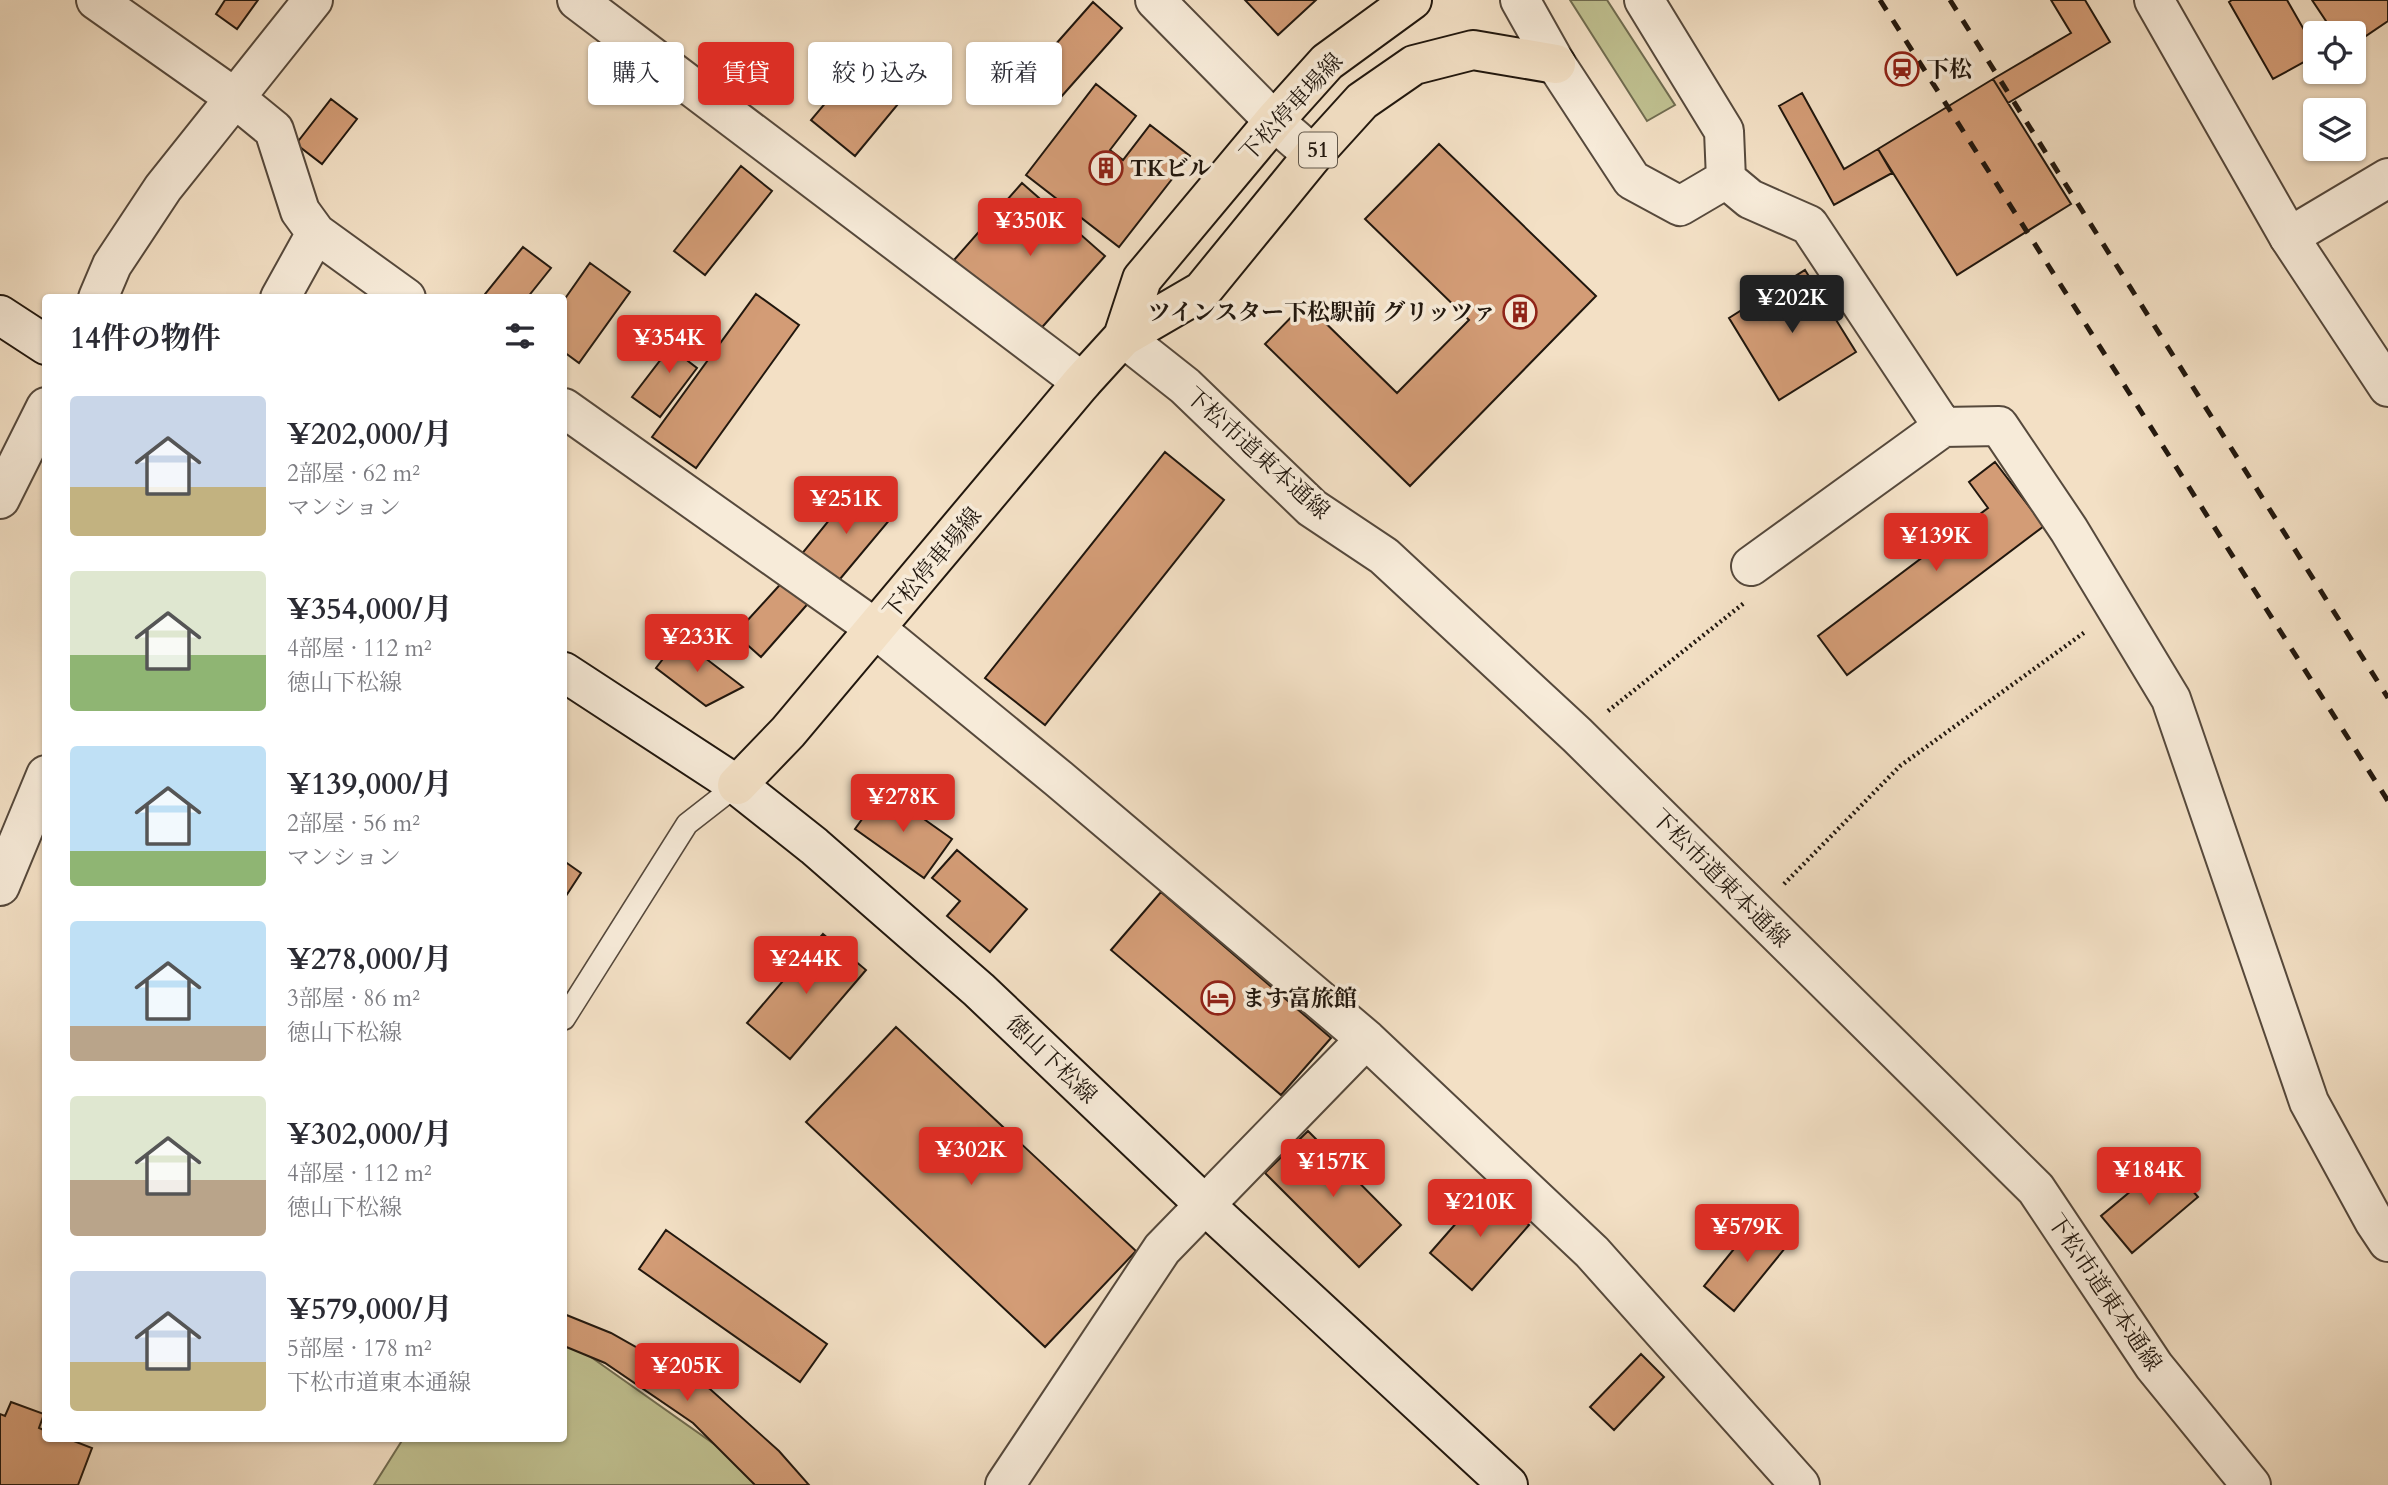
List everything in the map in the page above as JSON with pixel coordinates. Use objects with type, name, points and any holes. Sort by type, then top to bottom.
[{"type":"main road","name":"下松停車場線","points":[[1123,337],[1142,279],[1274,121],[1327,62],[1412,0]]},
{"type":"main road","name":"下松停車場線","points":[[737,785],[788,732],[1082,382],[1123,337],[1202,291],[1362,101],[1414,65],[1472,50],[1556,64]]},
{"type":"street","points":[[96,0],[274,130],[300,211],[316,233],[400,294]]},
{"type":"street","points":[[100,294],[112,265],[163,188],[313,0]]},
{"type":"street","points":[[577,0],[1082,382]]},
{"type":"street","points":[[1156,0],[1274,121],[1314,155]]},
{"type":"street","points":[[1520,0],[1556,64],[1632,180],[1680,206],[1726,179]]},
{"type":"street","points":[[1644,0],[1724,131],[1726,179],[1750,199],[1809,225],[1943,427]]},
{"type":"street","points":[[2154,0],[2290,237],[2388,387]]},
{"type":"street","points":[[2290,237],[2388,177]]},
{"type":"street","points":[[282,294],[316,233]]},
{"type":"street","points":[[0,315],[42,342]]},
{"type":"street","name":"下松市道東本通線","points":[[1123,337],[1185,386],[1312,508],[1384,556],[1577,735],[2036,1189],[2154,1366],[2250,1485]]},
{"type":"street","points":[[567,410],[876,629],[1059,779],[1366,1039],[1592,1252],[1800,1485]]},
{"type":"street","points":[[0,499],[42,415]]},
{"type":"street","points":[[1751,566],[1943,427],[1999,426],[2069,530],[2171,699],[2309,1102],[2388,1242]]},
{"type":"street","name":"徳山下松線","points":[[567,674],[737,785],[814,846],[979,990],[1204,1204],[1508,1485]]},
{"type":"street","points":[[0,886],[42,785]]},
{"type":"street","points":[[1005,1485],[1162,1249],[1366,1039]]},
{"type":"lane","points":[[567,1014],[687,824],[737,785]]},
{"type":"path","points":[[1577,735],[1755,594],[1751,566]]},
{"type":"path","points":[[1756,912],[1900,766],[2116,609]]},
{"type":"green space","points":[[1570,0],[1607,0],[1675,105],[1647,121]]},
{"type":"green space","points":[[567,1340],[772,1485],[374,1485],[401,1442],[567,1442]]},
{"type":"building","points":[[225,0],[258,0],[237,29],[216,14]]},
{"type":"building","points":[[1245,0],[1316,0],[1278,35]]},
{"type":"building","points":[[2051,0],[2085,0],[2110,42],[2008,103],[1993,79],[2071,33]]},
{"type":"building","points":[[2287,0],[2303,28],[2303,63],[2273,79],[2229,2]]},
{"type":"building","points":[[2312,0],[2388,0],[2388,21],[2366,36],[2366,21],[2326,21]]},
{"type":"building","points":[[1093,2],[1122,28],[1062,96],[1062,42],[1058,42]]},
{"type":"building","points":[[1993,79],[2071,204],[1957,275],[1878,149]]},
{"type":"building","name":"TKビル","points":[[1096,84],[1136,116],[1110,150],[1123,160],[1150,125],[1190,156],[1119,247],[1026,175]]},
{"type":"building","points":[[1802,93],[1844,169],[1878,149],[1892,173],[1834,205],[1779,106]]},
{"type":"building","points":[[331,99],[357,119],[322,164],[296,144]]},
{"type":"building","points":[[824,105],[897,105],[855,156],[811,120]]},
{"type":"building","name":"ツインスター下松駅前 グリッツァ","points":[[1439,144],[1596,296],[1410,486],[1265,344],[1305,303],[1397,393],[1469,320],[1365,219]]},
{"type":"building","points":[[741,166],[772,191],[705,275],[674,251]]},
{"type":"building","points":[[1022,183],[1105,256],[1037,333],[954,260]]},
{"type":"building","points":[[523,247],[551,268],[530,294],[485,294]]},
{"type":"building","points":[[590,263],[630,292],[579,363],[567,354],[567,296]]},
{"type":"building","points":[[1805,270],[1856,352],[1779,400],[1729,318]]},
{"type":"building","points":[[756,294],[799,325],[696,468],[652,437]]},
{"type":"building","points":[[685,328],[703,342],[688,361],[697,368],[660,417],[632,397]]},
{"type":"building","points":[[1165,452],[1224,500],[1045,725],[985,678]]},
{"type":"building","points":[[1995,462],[2044,526],[1847,675],[1818,636],[1988,508],[1969,482]]},
{"type":"building","points":[[856,487],[892,517],[835,585],[800,556]]},
{"type":"building","points":[[787,577],[812,599],[761,657],[735,634]]},
{"type":"building","points":[[679,638],[743,687],[706,706],[656,668]]},
{"type":"building","points":[[883,790],[952,839],[924,878],[855,829]]},
{"type":"building","points":[[957,850],[1027,909],[990,952],[947,916],[960,901],[932,878]]},
{"type":"building","points":[[567,863],[581,873],[567,894]]},
{"type":"building","points":[[1161,892],[1331,1038],[1281,1095],[1111,950]]},
{"type":"building","points":[[823,934],[866,970],[790,1059],[747,1023]]},
{"type":"building","points":[[896,1027],[1136,1251],[1045,1347],[806,1122]]},
{"type":"building","points":[[1308,1131],[1401,1225],[1359,1267],[1265,1173]]},
{"type":"building","points":[[2167,1161],[2198,1197],[2132,1253],[2101,1216]]},
{"type":"building","points":[[1487,1188],[1529,1225],[1472,1290],[1430,1253]]},
{"type":"building","points":[[1759,1218],[1790,1242],[1734,1311],[1704,1286]]},
{"type":"building","points":[[666,1230],[827,1344],[800,1382],[639,1269]]},
{"type":"building","points":[[567,1315],[611,1333],[710,1389],[779,1451],[809,1485],[755,1485],[693,1423],[605,1363],[567,1347]]},
{"type":"building","points":[[1641,1354],[1664,1377],[1614,1430],[1590,1407]]},
{"type":"building","points":[[11,1402],[42,1413],[39,1428],[42,1429],[42,1442],[76,1442],[92,1448],[78,1485],[0,1485],[0,1414],[5,1416]]},
{"type":"railway","points":[[1880,0],[2388,801]]},
{"type":"railway","points":[[1950,0],[2388,698]]},
{"type":"place","name":"下松","points":[[1902,69]]},
{"type":"place","name":"TKビル","points":[[1106,168]]},
{"type":"place","name":"ツインスター下松駅前 グリッツァ","points":[[1520,312]]},
{"type":"place","name":"ます富旅館","points":[[1218,998]]}]
